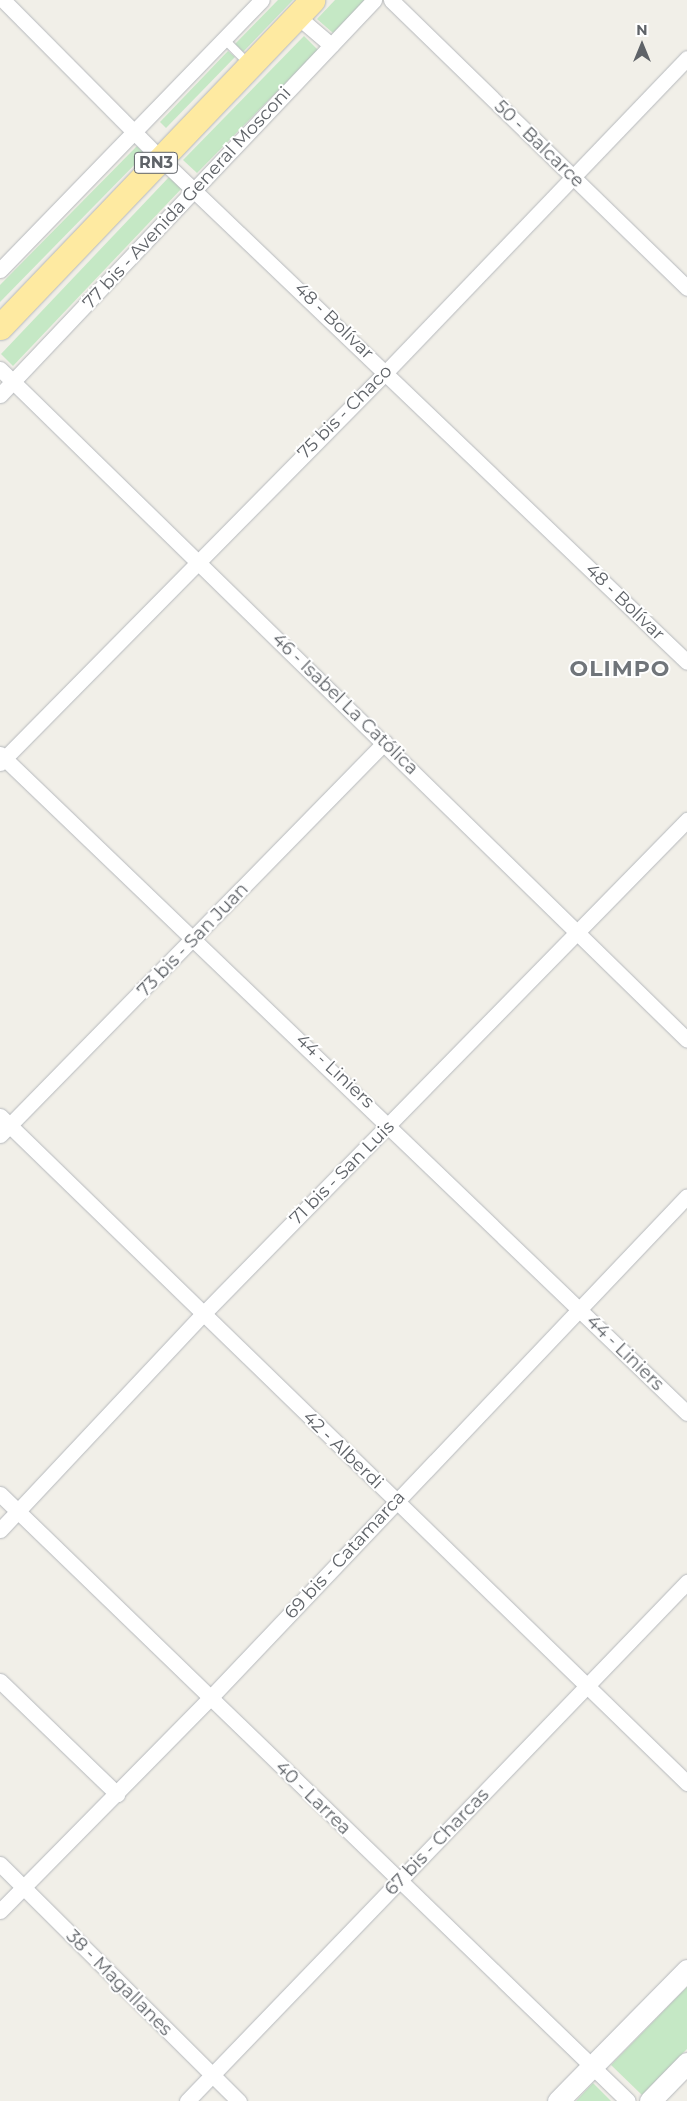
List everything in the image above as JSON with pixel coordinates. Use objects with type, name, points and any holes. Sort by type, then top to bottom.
[{"type":"highway","name":"RN3","points":[[0,327],[304,8]]},
{"type":"main road","points":[[558,2101],[687,1970]]},
{"type":"main road","points":[[650,2101],[687,2063]]},
{"type":"street","name":"48 - Bolívar","points":[[3,0],[160,158],[196,188],[687,662]]},
{"type":"street","points":[[0,270],[262,0]]},
{"type":"street","name":"77 bis - Avenida General Mosconi","points":[[0,395],[374,0]]},
{"type":"street","name":"50 - Balcarce","points":[[391,0],[687,288]]},
{"type":"street","points":[[304,8],[331,45]]},
{"type":"street","name":"75 bis - Chaco","points":[[2,758],[196,560],[386,372],[687,58]]},
{"type":"street","name":"46 - Isabel La Católica","points":[[0,369],[385,742],[687,1040]]},
{"type":"street","name":"73 bis - San Juan","points":[[3,1126],[195,939],[385,742]]},
{"type":"street","name":"44 - Liniers","points":[[2,758],[391,1124],[687,1413]]},
{"type":"street","name":"71 bis - San Luis","points":[[0,1530],[203,1314],[391,1124],[576,929],[687,820]]},
{"type":"street","name":"42 - Alberdi","points":[[3,1126],[203,1314],[687,1783]]},
{"type":"street","name":"69 bis - Catamarca","points":[[0,1911],[210,1698],[395,1500],[687,1196]]},
{"type":"street","name":"40 - Larrea","points":[[0,1494],[628,2101]]},
{"type":"street","name":"67 bis - Charcas","points":[[187,2101],[687,1582]]},
{"type":"street","points":[[0,1681],[117,1794]]},
{"type":"street","name":"38 - Magallanes","points":[[0,1864],[239,2101]]},
{"type":"lane","points":[[224,39],[250,65]]},
{"type":"green space","points":[[278,0],[293,0],[243,52],[235,44]]},
{"type":"green space","points":[[335,0],[365,0],[333,33],[317,19]]},
{"type":"green space","points":[[304,36],[318,50],[197,173],[183,160]]},
{"type":"green space","points":[[228,51],[235,57],[166,128],[160,122]]},
{"type":"green space","points":[[137,146],[145,154],[0,302],[0,285]]},
{"type":"green space","points":[[170,176],[183,187],[13,366],[1,354]]},
{"type":"green space","points":[[687,1987],[687,2049],[642,2095],[611,2065]]},
{"type":"green space","points":[[593,2083],[611,2101],[576,2101]]},
{"type":"district","name":"OLIMPO","points":[[620,669]]}]
